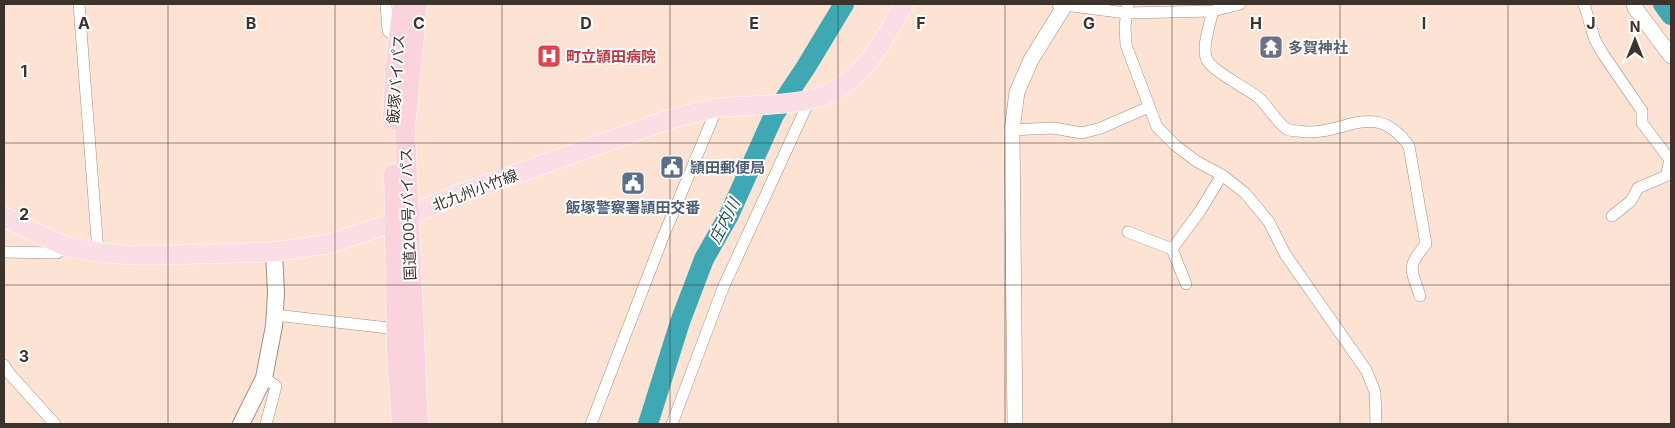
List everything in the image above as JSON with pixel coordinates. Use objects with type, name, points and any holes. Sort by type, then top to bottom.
[{"type":"highway","name":"飯塚バイパス","points":[[402,424],[397,329],[402,219],[393,128],[395,71],[403,4]]},
{"type":"highway","name":"国道200号バイパス","points":[[417,4],[405,129],[402,219],[412,310],[418,424]]},
{"type":"main road","name":"北九州小竹線","points":[[4,217],[67,247],[98,252],[166,255],[274,252],[328,244],[402,219],[454,196],[694,112],[809,100],[832,93],[861,70],[877,51],[904,4]]},
{"type":"main road","points":[[241,424],[264,378],[275,315],[274,252]]},
{"type":"street","points":[[79,4],[98,252]]},
{"type":"street","points":[[386,4],[388,30],[398,39]]},
{"type":"street","points":[[1015,424],[1012,130],[1017,92],[1031,60],[1067,5],[1213,11],[1240,4]]},
{"type":"street","points":[[1584,4],[1596,40],[1603,54],[1642,111],[1642,123],[1671,159],[1666,176],[1638,188],[1630,201],[1612,216]]},
{"type":"street","points":[[1634,4],[1635,8],[1671,56]]},
{"type":"street","points":[[1127,8],[1125,26],[1126,45],[1157,127],[1196,161],[1222,175],[1245,193],[1269,222],[1285,254],[1366,370],[1375,392],[1376,424]]},
{"type":"street","points":[[1213,11],[1204,50],[1207,60],[1214,68],[1259,99],[1287,129],[1301,132],[1321,132],[1351,123],[1371,121],[1388,125],[1401,134],[1409,146],[1412,158],[1426,244],[1413,261],[1412,271],[1420,296]]},
{"type":"street","points":[[672,424],[723,288],[809,100]]},
{"type":"street","points":[[1012,130],[1053,128],[1082,133],[1102,128],[1149,107]]},
{"type":"street","points":[[591,424],[663,237],[722,108]]},
{"type":"street","points":[[1172,249],[1200,211],[1222,175]]},
{"type":"street","points":[[1128,232],[1172,249],[1186,284]]},
{"type":"street","points":[[4,252],[57,253],[67,247]]},
{"type":"street","points":[[275,315],[397,329]]},
{"type":"street","points":[[4,364],[9,373],[55,424]]},
{"type":"street","points":[[264,378],[276,386],[266,424]]},
{"type":"waterway","name":"庄内川","points":[[648,424],[680,322],[704,259],[729,215],[774,115],[844,4]]},
{"type":"waterway","points":[[1663,4],[1671,15]]},
{"type":"place","name":"多賀神社","points":[[1271,47]]},
{"type":"place","name":"町立頴田病院","points":[[549,56]]},
{"type":"place","name":"頴田郵便局","points":[[672,167]]},
{"type":"place","name":"飯塚警察署頴田交番","points":[[633,183]]}]
